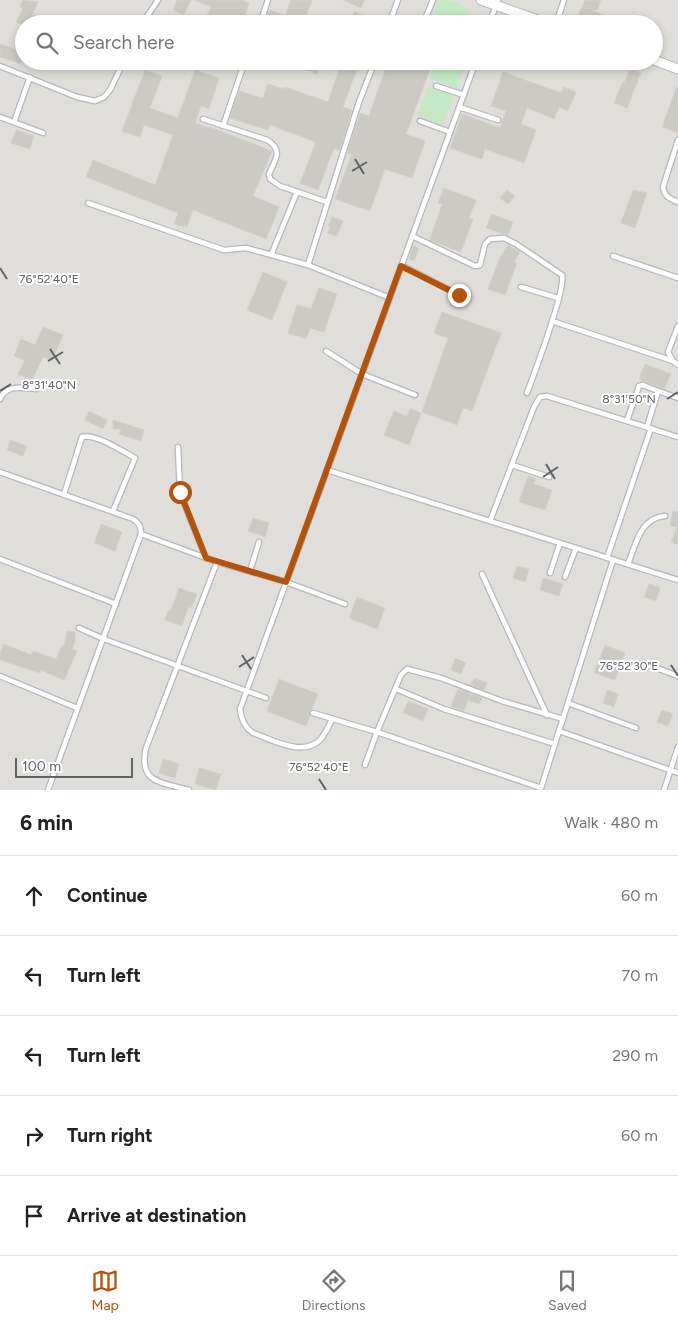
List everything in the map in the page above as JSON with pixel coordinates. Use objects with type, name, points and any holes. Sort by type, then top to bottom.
[{"type":"street","points":[[481,0],[497,3],[527,15]]},
{"type":"street","points":[[663,63],[678,68]]},
{"type":"lane","points":[[148,15],[158,0]]},
{"type":"lane","points":[[263,15],[268,0]]},
{"type":"lane","points":[[392,15],[398,0]]},
{"type":"lane","points":[[427,15],[433,0]]},
{"type":"lane","points":[[559,15],[564,0]]},
{"type":"lane","points":[[492,15],[497,3]]},
{"type":"lane","points":[[0,66],[77,97],[96,101],[104,97],[110,90],[120,70]]},
{"type":"lane","points":[[223,126],[242,70]]},
{"type":"lane","points":[[308,265],[359,102],[371,70]]},
{"type":"lane","points":[[332,719],[324,734],[314,744],[305,748],[294,747],[253,734],[243,723],[240,709],[473,70]]},
{"type":"lane","points":[[14,122],[30,77]]},
{"type":"lane","points":[[436,86],[464,95]]},
{"type":"lane","points":[[459,106],[498,120]]},
{"type":"lane","points":[[0,117],[44,134]]},
{"type":"lane","points":[[203,119],[274,144],[277,148],[277,154],[269,174],[270,179],[275,184],[327,202]]},
{"type":"lane","points":[[420,121],[450,132]]},
{"type":"lane","points":[[678,140],[676,154],[664,181],[664,192],[670,199],[678,202]]},
{"type":"lane","points":[[271,255],[297,192]]},
{"type":"lane","points":[[88,203],[224,250],[246,248],[308,265],[390,298]]},
{"type":"lane","points":[[412,236],[475,266],[480,265],[485,244],[490,239],[504,238],[558,272],[563,280],[552,321],[527,393]]},
{"type":"lane","points":[[613,256],[678,278]]},
{"type":"lane","points":[[401,266],[459,295]]},
{"type":"lane","points":[[521,287],[558,298]]},
{"type":"lane","points":[[552,321],[672,361],[678,365]]},
{"type":"lane","points":[[672,361],[668,352],[678,326]]},
{"type":"lane","points":[[326,351],[362,374],[415,395]]},
{"type":"lane","points":[[627,421],[639,386],[643,385],[678,398]]},
{"type":"lane","points":[[0,399],[7,389],[36,389]]},
{"type":"lane","points":[[606,558],[649,427],[658,391]]},
{"type":"lane","points":[[490,521],[534,407],[540,397],[547,396],[678,437]]},
{"type":"lane","points":[[64,494],[82,437],[87,435],[97,438],[135,458],[113,511]]},
{"type":"lane","points":[[178,447],[180,492],[206,558]]},
{"type":"lane","points":[[512,465],[549,477]]},
{"type":"lane","points":[[327,470],[678,580]]},
{"type":"lane","points":[[0,472],[113,511],[138,522],[141,529],[141,534],[104,639],[48,790]]},
{"type":"lane","points":[[628,564],[643,528],[655,517],[665,516]]},
{"type":"lane","points":[[141,534],[217,562],[286,582],[345,604]]},
{"type":"lane","points":[[250,571],[259,542]]},
{"type":"lane","points":[[550,573],[560,543]]},
{"type":"lane","points":[[565,577],[576,548]]},
{"type":"lane","points":[[0,559],[116,604]]},
{"type":"lane","points":[[313,713],[376,732],[541,788],[613,560]]},
{"type":"lane","points":[[189,790],[150,778],[143,765],[146,748],[217,562]]},
{"type":"lane","points":[[482,574],[547,715]]},
{"type":"lane","points":[[79,628],[104,639],[266,698]]},
{"type":"lane","points":[[643,663],[678,676]]},
{"type":"lane","points":[[365,765],[376,732],[404,671],[412,670],[441,678],[502,701],[563,719]]},
{"type":"lane","points":[[0,676],[77,708]]},
{"type":"lane","points":[[396,689],[444,709],[555,744]]},
{"type":"lane","points":[[568,703],[636,728]]},
{"type":"lane","points":[[559,731],[678,773]]},
{"type":"lane","points":[[664,790],[678,747]]},
{"type":"shaded area","points":[[0,0],[678,0],[678,790],[0,790]]},
{"type":"green space","points":[[440,0],[452,1],[461,5],[469,15],[434,15]]},
{"type":"green space","points":[[432,70],[463,70],[457,88],[429,79]]},
{"type":"green space","points":[[428,86],[454,95],[443,125],[417,116]]},
{"type":"building","points":[[23,0],[38,2],[32,15],[20,15],[23,8],[20,6]]},
{"type":"building","points":[[177,0],[191,0],[184,15],[173,10]]},
{"type":"building","points":[[194,0],[242,0],[249,3],[245,15],[207,15],[211,7]]},
{"type":"building","points":[[291,0],[312,0],[306,15],[285,15]]},
{"type":"building","points":[[343,0],[364,0],[361,8]]},
{"type":"building","points":[[585,0],[601,0],[598,9],[593,11],[604,15],[578,15]]},
{"type":"building","points":[[270,10],[282,15],[268,15]]},
{"type":"building","points":[[0,44],[15,49],[15,62],[0,57]]},
{"type":"building","points":[[145,70],[162,76],[150,108],[178,118],[195,70],[219,78],[209,109],[201,106],[195,123],[272,151],[253,196],[279,207],[266,239],[193,210],[187,227],[174,224],[178,213],[86,177],[93,160],[155,185],[173,135],[144,125],[140,137],[122,131]]},
{"type":"building","points":[[307,70],[318,70],[317,74]]},
{"type":"building","points":[[339,70],[357,70],[343,107],[352,110],[340,150],[334,148],[318,190],[300,183],[316,142],[270,125],[268,130],[230,118],[239,91],[263,98],[268,84],[284,89],[285,87],[328,102]]},
{"type":"building","points":[[385,70],[430,70],[406,134],[425,141],[412,178],[385,169],[370,211],[335,199],[352,154],[347,153],[360,113],[369,116]]},
{"type":"building","points":[[629,70],[641,73],[627,108],[614,103],[622,83],[624,83]]},
{"type":"building","points":[[503,72],[561,93],[564,87],[576,92],[568,111],[559,107],[554,119],[527,108],[521,124],[536,130],[524,163],[485,149],[482,159],[450,148],[462,114],[500,128],[506,111],[491,106]]},
{"type":"building","points":[[678,86],[678,133],[662,127]]},
{"type":"building","points":[[16,130],[34,136],[30,149],[11,143]]},
{"type":"building","points":[[444,188],[476,200],[469,218],[473,219],[461,252],[430,240],[442,204],[438,203]]},
{"type":"building","points":[[507,190],[515,196],[508,204],[500,198]]},
{"type":"building","points":[[633,190],[647,193],[635,228],[621,223]]},
{"type":"building","points":[[492,214],[513,222],[508,235],[486,228]]},
{"type":"building","points":[[332,217],[343,221],[337,236],[328,233],[330,227],[328,226]]},
{"type":"building","points":[[508,245],[520,252],[514,262],[517,263],[505,295],[488,289],[500,257]]},
{"type":"building","points":[[413,246],[419,248],[414,261],[409,259]]},
{"type":"building","points":[[263,272],[287,282],[272,320],[247,310]]},
{"type":"building","points":[[319,288],[337,294],[324,332],[310,328],[306,339],[288,333],[297,305],[311,309]]},
{"type":"building","points":[[442,312],[501,333],[472,411],[463,408],[457,425],[422,412],[448,338],[434,333]]},
{"type":"building","points":[[43,327],[63,335],[52,360],[43,357],[32,380],[18,374],[25,360],[14,356],[21,339],[35,345]]},
{"type":"building","points":[[645,364],[671,374],[664,389],[639,379]]},
{"type":"building","points":[[410,409],[421,413],[409,445],[384,435],[394,411],[407,416]]},
{"type":"building","points":[[89,411],[107,420],[103,429],[85,420]]},
{"type":"building","points":[[113,420],[144,430],[141,441],[119,434],[121,429],[113,429]]},
{"type":"building","points":[[10,440],[27,446],[23,456],[7,450]]},
{"type":"building","points":[[528,476],[536,479],[534,484],[552,490],[545,510],[519,502]]},
{"type":"building","points":[[673,511],[678,512],[678,545],[671,542],[677,527],[670,526]]},
{"type":"building","points":[[253,518],[269,523],[265,537],[248,531]]},
{"type":"building","points":[[101,524],[122,532],[115,551],[94,543]]},
{"type":"building","points":[[517,566],[529,569],[525,582],[513,578]]},
{"type":"building","points":[[543,578],[563,584],[559,596],[540,590]]},
{"type":"building","points":[[649,584],[660,588],[656,601],[644,597]]},
{"type":"building","points":[[179,588],[197,594],[191,608],[188,607],[182,626],[165,620],[168,611],[171,611]]},
{"type":"building","points":[[357,597],[385,608],[377,629],[349,618]]},
{"type":"building","points":[[67,631],[75,632],[75,641],[72,649],[77,651],[64,680],[41,670],[40,673],[0,660],[0,652],[4,644],[31,655],[33,651],[56,659],[62,645],[64,646]]},
{"type":"building","points":[[605,645],[625,653],[615,680],[594,673]]},
{"type":"building","points":[[455,658],[466,663],[461,674],[451,670]]},
{"type":"building","points":[[474,678],[487,683],[484,690],[471,685]]},
{"type":"building","points":[[279,679],[318,694],[312,709],[309,711],[310,715],[306,726],[267,711]]},
{"type":"building","points":[[458,689],[482,698],[479,704],[468,700],[464,711],[451,707]]},
{"type":"building","points":[[607,690],[618,694],[614,707],[603,703]]},
{"type":"building","points":[[408,701],[428,709],[423,721],[403,713]]},
{"type":"building","points":[[662,710],[673,714],[668,726],[657,722]]},
{"type":"building","points":[[163,759],[179,764],[175,778],[159,773]]},
{"type":"building","points":[[199,768],[221,774],[216,790],[195,784]]},
{"type":"route","points":[[180,492],[206,558],[286,582],[401,266],[459,295]]}]
